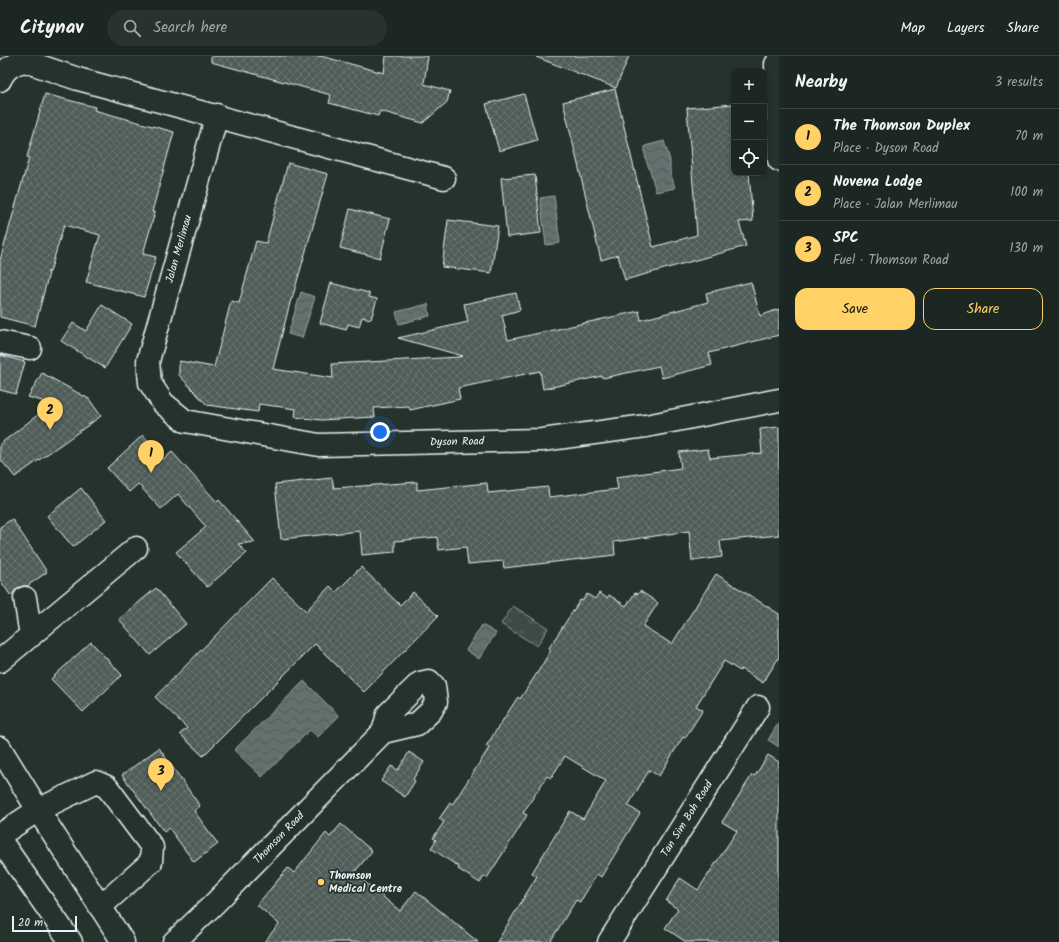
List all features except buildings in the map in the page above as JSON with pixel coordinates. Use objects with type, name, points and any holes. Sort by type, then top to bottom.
[{"type":"street","points":[[0,80],[5,71],[11,66],[18,62],[25,61],[78,79],[217,115],[444,178]]},
{"type":"street","points":[[774,62],[779,160]]},
{"type":"street","name":"Jalan Merlimau","points":[[150,384],[148,360],[217,115]]},
{"type":"street","points":[[0,342],[30,348]]},
{"type":"street","name":"Dyson Road","points":[[150,384],[163,403],[185,421],[319,444],[542,440],[646,426],[779,400]]},
{"type":"street","points":[[0,661],[136,548]]},
{"type":"street","points":[[25,598],[31,636]]},
{"type":"street","name":"Tan Sim Boh Road","points":[[618,939],[758,707]]},
{"type":"street","name":"Thomson Road","points":[[174,942],[214,904],[383,732]]},
{"type":"street","points":[[4,762],[38,810],[123,942]]},
{"type":"street","points":[[0,835],[38,810],[96,782],[102,783],[107,787],[152,847],[151,862],[100,907]]},
{"type":"street","points":[[0,840],[71,942]]},
{"type":"green space","points":[[513,606],[548,628],[537,646],[501,624]]},
{"type":"water","points":[[664,141],[670,160],[670,171],[675,188],[656,192],[645,158],[645,146]]},
{"type":"water","points":[[554,196],[560,243],[546,245],[540,198]]},
{"type":"water","points":[[301,292],[315,297],[302,338],[288,334]]},
{"type":"water","points":[[428,304],[430,316],[399,324],[396,312]]},
{"type":"water","points":[[482,625],[496,633],[479,659],[466,650]]},
{"type":"water","points":[[304,681],[339,716],[318,737],[310,730],[262,777],[234,750]]},
{"type":"water","points":[[779,722],[779,747],[768,740]]},
{"type":"place","name":"Novena Lodge","points":[[50,430]]},
{"type":"place","name":"The Thomson Duplex","points":[[151,473]]},
{"type":"place","name":"SPC","points":[[161,791]]},
{"type":"place","name":"Thomson Medical Centre","points":[[321,882]]}]
